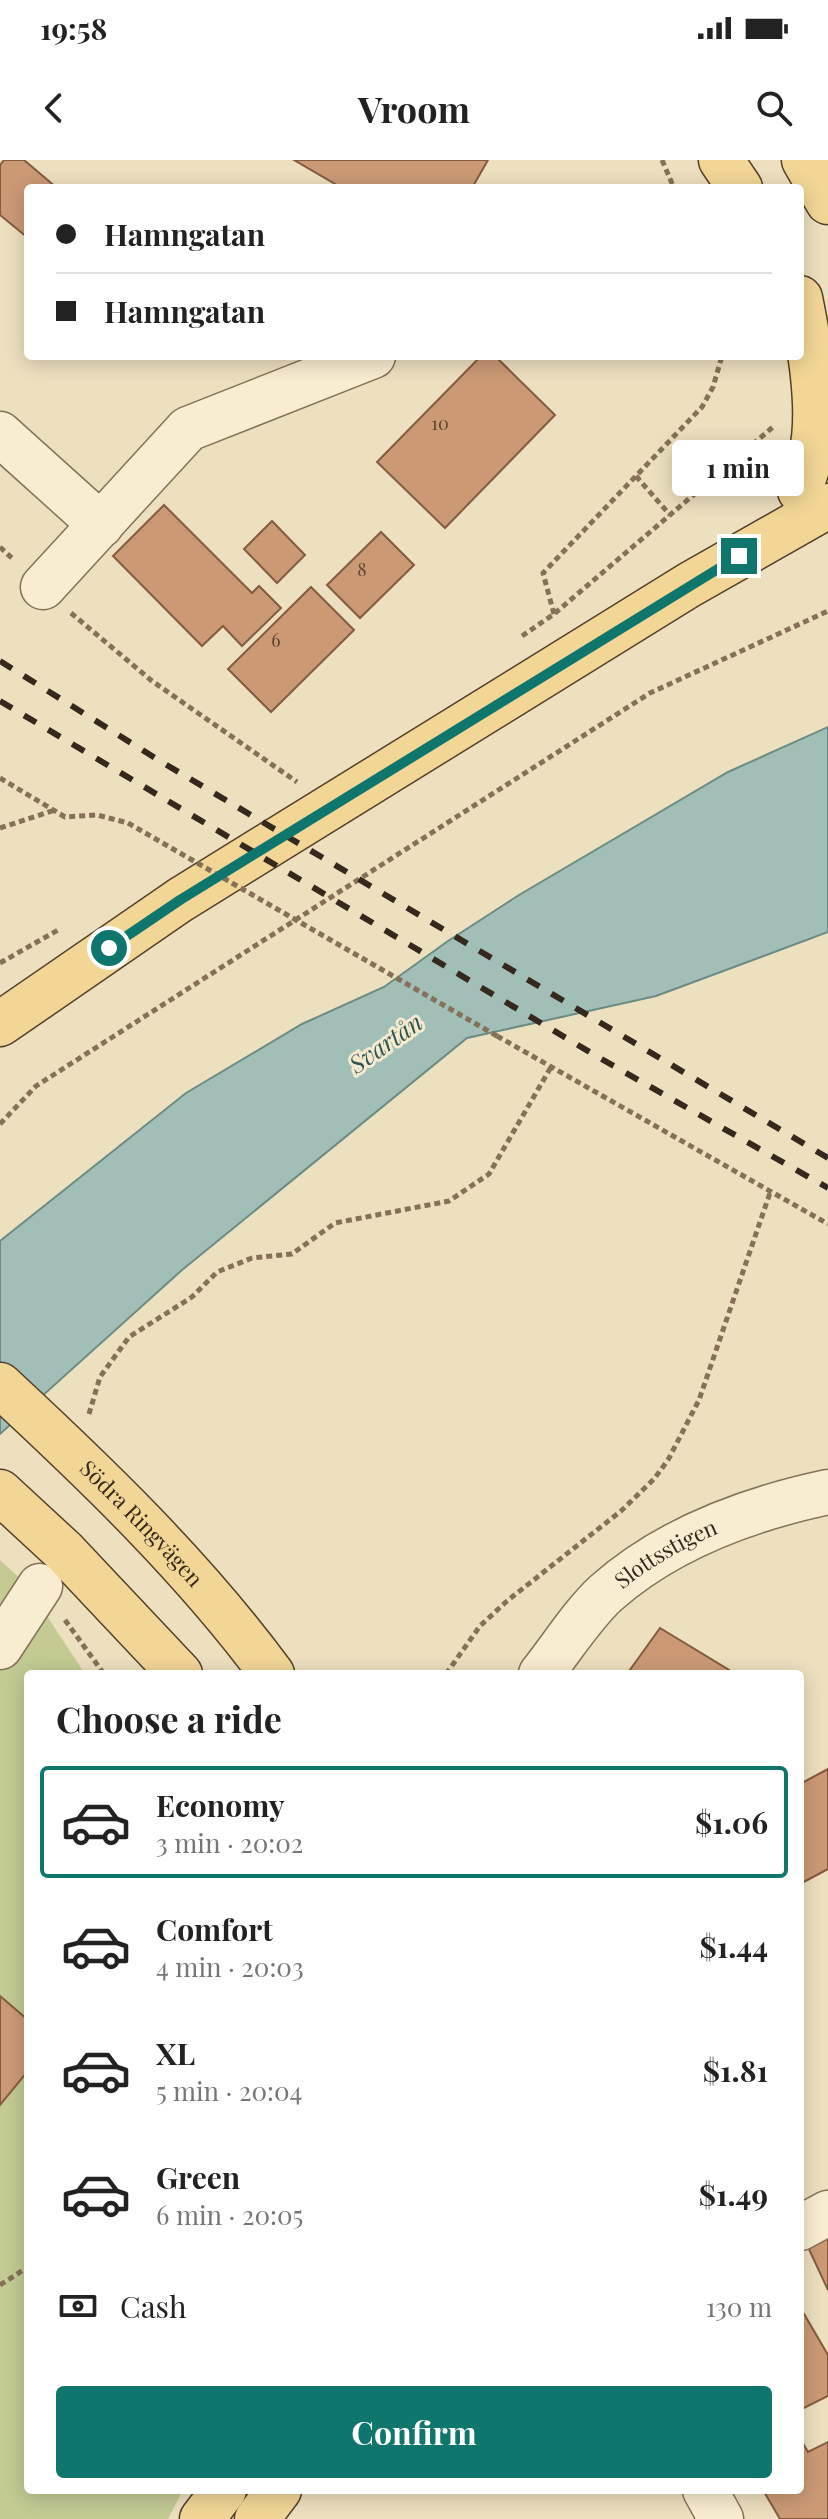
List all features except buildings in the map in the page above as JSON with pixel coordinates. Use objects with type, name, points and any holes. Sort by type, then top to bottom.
[{"type":"main road","points":[[721,160],[737,184]]},
{"type":"main road","points":[[804,160],[828,202]]},
{"type":"main road","points":[[804,287],[828,335]]},
{"type":"main road","points":[[0,1024],[180,900],[814,506],[814,408],[811,353],[804,318]]},
{"type":"main road","name":"Södra Ringvägen","points":[[0,1385],[172,1553],[232,1620],[269,1670]]},
{"type":"main road","points":[[0,1492],[65,1552],[176,1670]]},
{"type":"main road","points":[[202,2519],[221,2494]]},
{"type":"main road","points":[[257,2519],[276,2494]]},
{"type":"street","points":[[43,587],[188,429],[363,360]]},
{"type":"street","points":[[0,434],[101,525]]},
{"type":"street","name":"Slottsstigen","points":[[544,1670],[604,1595],[643,1564],[713,1525],[828,1492]]},
{"type":"street","points":[[0,1647],[40,1586]]},
{"type":"street","points":[[804,2226],[828,2213]]},
{"type":"street","points":[[707,2494],[721,2519]]},
{"type":"path","points":[[662,160],[672,184]]},
{"type":"path","points":[[554,614],[543,573],[702,407],[713,387],[721,360]]},
{"type":"path","points":[[517,639],[554,614],[784,418]]},
{"type":"path","points":[[636,476],[670,515]]},
{"type":"path","points":[[43,587],[152,681],[297,782],[288,788]]},
{"type":"path","points":[[0,1124],[36,1086],[650,693],[828,611]]},
{"type":"path","points":[[0,778],[65,817],[97,815],[128,823],[828,1224]]},
{"type":"path","points":[[0,828],[56,810]]},
{"type":"path","points":[[179,857],[192,849]]},
{"type":"path","points":[[0,963],[71,922]]},
{"type":"path","points":[[87,1419],[100,1377],[129,1337],[192,1297],[217,1272],[252,1258],[292,1254],[335,1223],[449,1201],[489,1174],[551,1067]]},
{"type":"path","points":[[449,1670],[480,1626],[621,1511],[654,1479],[668,1460],[699,1400],[771,1190]]},
{"type":"path","points":[[0,2285],[24,2270]]},
{"type":"green space","points":[[0,1560],[26,1584],[82,1670],[24,1670],[24,2494],[181,2494],[168,2519],[0,2519]]},
{"type":"water","name":"Svartån","points":[[828,727],[828,932],[656,996],[467,1038],[182,1270],[0,1434],[0,1241],[186,1093],[302,1024],[384,987],[519,895],[728,772]]},
{"type":"railway","points":[[0,661],[160,761],[828,1158]]},
{"type":"railway","points":[[0,701],[598,1057],[828,1188]]},
{"type":"route","points":[[109,948],[180,900],[739,556]]}]
